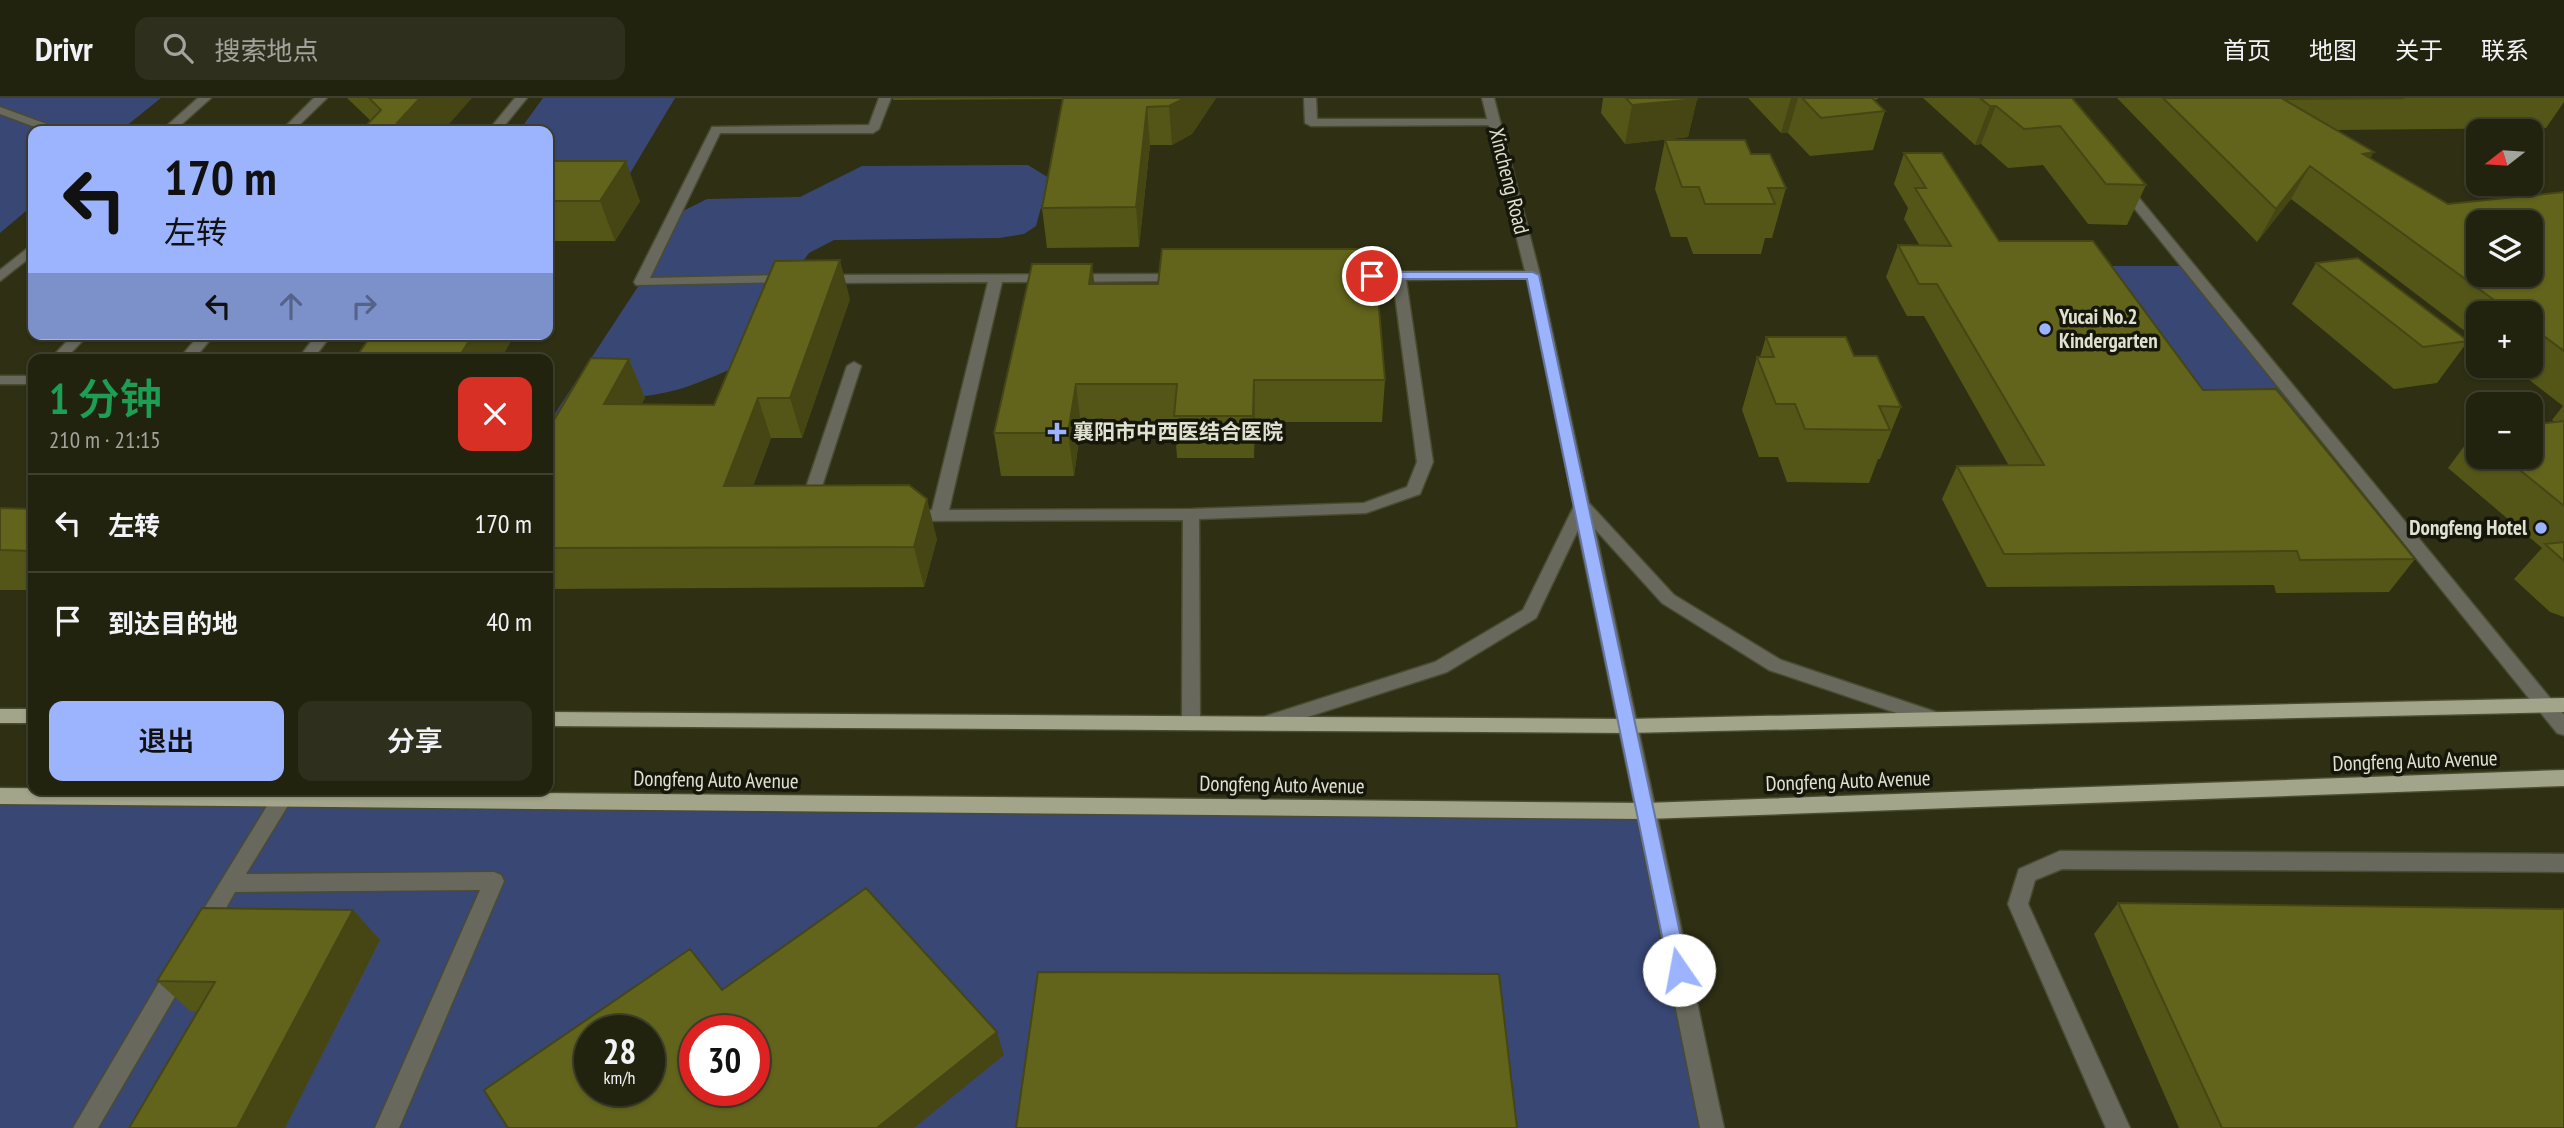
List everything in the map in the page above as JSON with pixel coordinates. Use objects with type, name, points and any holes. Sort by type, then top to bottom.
[{"type":"main road","points":[[553,719],[1628,726],[2555,705]]},
{"type":"main road","points":[[0,716],[28,716]]},
{"type":"main road","name":"Dongfeng Auto Avenue","points":[[0,796],[1646,811],[2564,778]]},
{"type":"street","points":[[173,126],[205,98]]},
{"type":"street","points":[[292,126],[321,98]]},
{"type":"street","points":[[498,126],[521,98]]},
{"type":"street","points":[[885,98],[873,129],[716,128],[642,282],[1205,277]]},
{"type":"street","points":[[1310,98],[1311,123],[1494,122]]},
{"type":"street","name":"Xincheng Road","points":[[1488,98],[1533,275],[1712,1128]]},
{"type":"street","points":[[0,110],[43,126]]},
{"type":"street","points":[[2111,172],[2555,705],[2564,728]]},
{"type":"street","points":[[0,276],[28,252]]},
{"type":"street","points":[[1343,276],[1533,275]]},
{"type":"street","points":[[885,516],[1191,514],[1367,508],[1414,490],[1425,463],[1399,276]]},
{"type":"street","points":[[939,516],[996,278]]},
{"type":"street","points":[[62,354],[76,340]]},
{"type":"street","points":[[190,354],[203,340]]},
{"type":"street","points":[[309,354],[321,340]]},
{"type":"street","points":[[818,516],[805,516],[854,366]]},
{"type":"street","points":[[0,380],[28,380]]},
{"type":"street","points":[[1267,724],[1441,667],[1531,614],[1581,505],[1668,599],[1775,665],[1935,719]]},
{"type":"street","points":[[1191,514],[1191,723]]},
{"type":"street","points":[[85,1128],[229,883],[282,799]]},
{"type":"street","points":[[2118,1128],[2018,904],[2026,875],[2060,860],[2564,863]]},
{"type":"street","points":[[229,883],[494,881],[387,1128]]},
{"type":"shaded area","points":[[0,98],[161,98],[126,126],[28,126],[28,209],[0,233]]},
{"type":"shaded area","points":[[543,98],[675,98],[626,180],[553,186],[553,126],[523,126]]},
{"type":"shaded area","points":[[1028,165],[1049,178],[1036,226],[1024,234],[999,238],[834,240],[809,253],[790,279],[753,359],[683,388],[649,395],[608,398],[553,457],[553,416],[641,282],[665,234],[683,211],[707,199],[800,197],[862,166]]},
{"type":"shaded area","points":[[2087,266],[2188,266],[2312,417],[2201,418]]},
{"type":"shaded area","points":[[0,796],[1646,811],[1711,1128],[0,1128]]},
{"type":"building","points":[[369,98],[420,98],[397,123],[401,126],[366,126],[381,110]]},
{"type":"building","points":[[1063,98],[1185,98],[1169,106],[1147,107],[1136,207],[1042,208]]},
{"type":"building","points":[[1626,98],[1696,98],[1697,99],[1632,105]]},
{"type":"building","points":[[1802,98],[1872,98],[1885,111],[1821,118]]},
{"type":"building","points":[[1980,98],[2072,98],[2146,185],[2106,184],[2060,126],[2024,129],[1996,106],[1990,106]]},
{"type":"building","points":[[2163,98],[2404,98],[2283,99],[2374,152],[2363,154],[2448,204],[2564,192],[2564,351],[2543,336],[2543,301],[2496,301],[2476,287],[2543,287],[2543,210],[2466,210],[2466,280],[2310,166],[2276,209]]},
{"type":"building","points":[[1665,140],[1745,140],[1751,154],[1770,154],[1786,188],[1768,188],[1775,204],[1705,204],[1699,187],[1682,187]]},
{"type":"building","points":[[1904,153],[1942,153],[1999,241],[2093,241],[2203,390],[2276,389],[2415,559],[2300,560],[2297,551],[2004,554],[1957,466],[2044,465],[1937,284],[1919,284],[1898,245],[1951,246],[1915,188],[1926,188]]},
{"type":"building","points":[[553,161],[626,161],[600,201],[553,201]]},
{"type":"building","points":[[1162,249],[1374,249],[1385,380],[1254,380],[1253,416],[1174,416],[1177,384],[1076,384],[1068,433],[994,433],[1032,264],[1092,264],[1089,284],[1158,284]]},
{"type":"building","points":[[2358,258],[2466,341],[2423,347],[2316,263]]},
{"type":"building","points":[[840,260],[790,398],[758,398],[724,486],[909,485],[927,499],[914,547],[553,548],[553,422],[591,358],[629,359],[604,404],[714,405],[775,261]]},
{"type":"building","points":[[1766,337],[1846,337],[1854,356],[1877,356],[1901,407],[1879,406],[1890,430],[1805,429],[1795,404],[1776,404],[1757,357],[1774,357]]},
{"type":"building","points":[[368,340],[469,340],[461,354],[358,354]]},
{"type":"building","points":[[2564,421],[2564,506],[2519,469],[2543,469],[2543,423]]},
{"type":"building","points":[[0,508],[28,509],[28,551],[0,550]]},
{"type":"building","points":[[2564,542],[2564,561],[2545,544]]},
{"type":"building","points":[[866,888],[997,1032],[877,1128],[508,1128],[484,1090],[574,1028],[574,1106],[665,1106],[665,1015],[594,1015],[690,949],[722,990]]},
{"type":"building","points":[[2118,903],[2564,909],[2564,1128],[2222,1128]]},
{"type":"building","points":[[202,908],[353,910],[237,1128],[129,1128],[215,982],[157,981]]},
{"type":"building","points":[[1038,972],[1499,974],[1517,1128],[1016,1128]]},
{"type":"place","name":"Yucai No.2 Kindergarten","points":[[2045,329]]},
{"type":"place","name":"襄阳市中西医结合医院","points":[[1057,432]]},
{"type":"place","name":"Dongfeng Hotel","points":[[2541,528]]},
{"type":"route","points":[[1372,276],[1533,275],[1679,970]]}]
